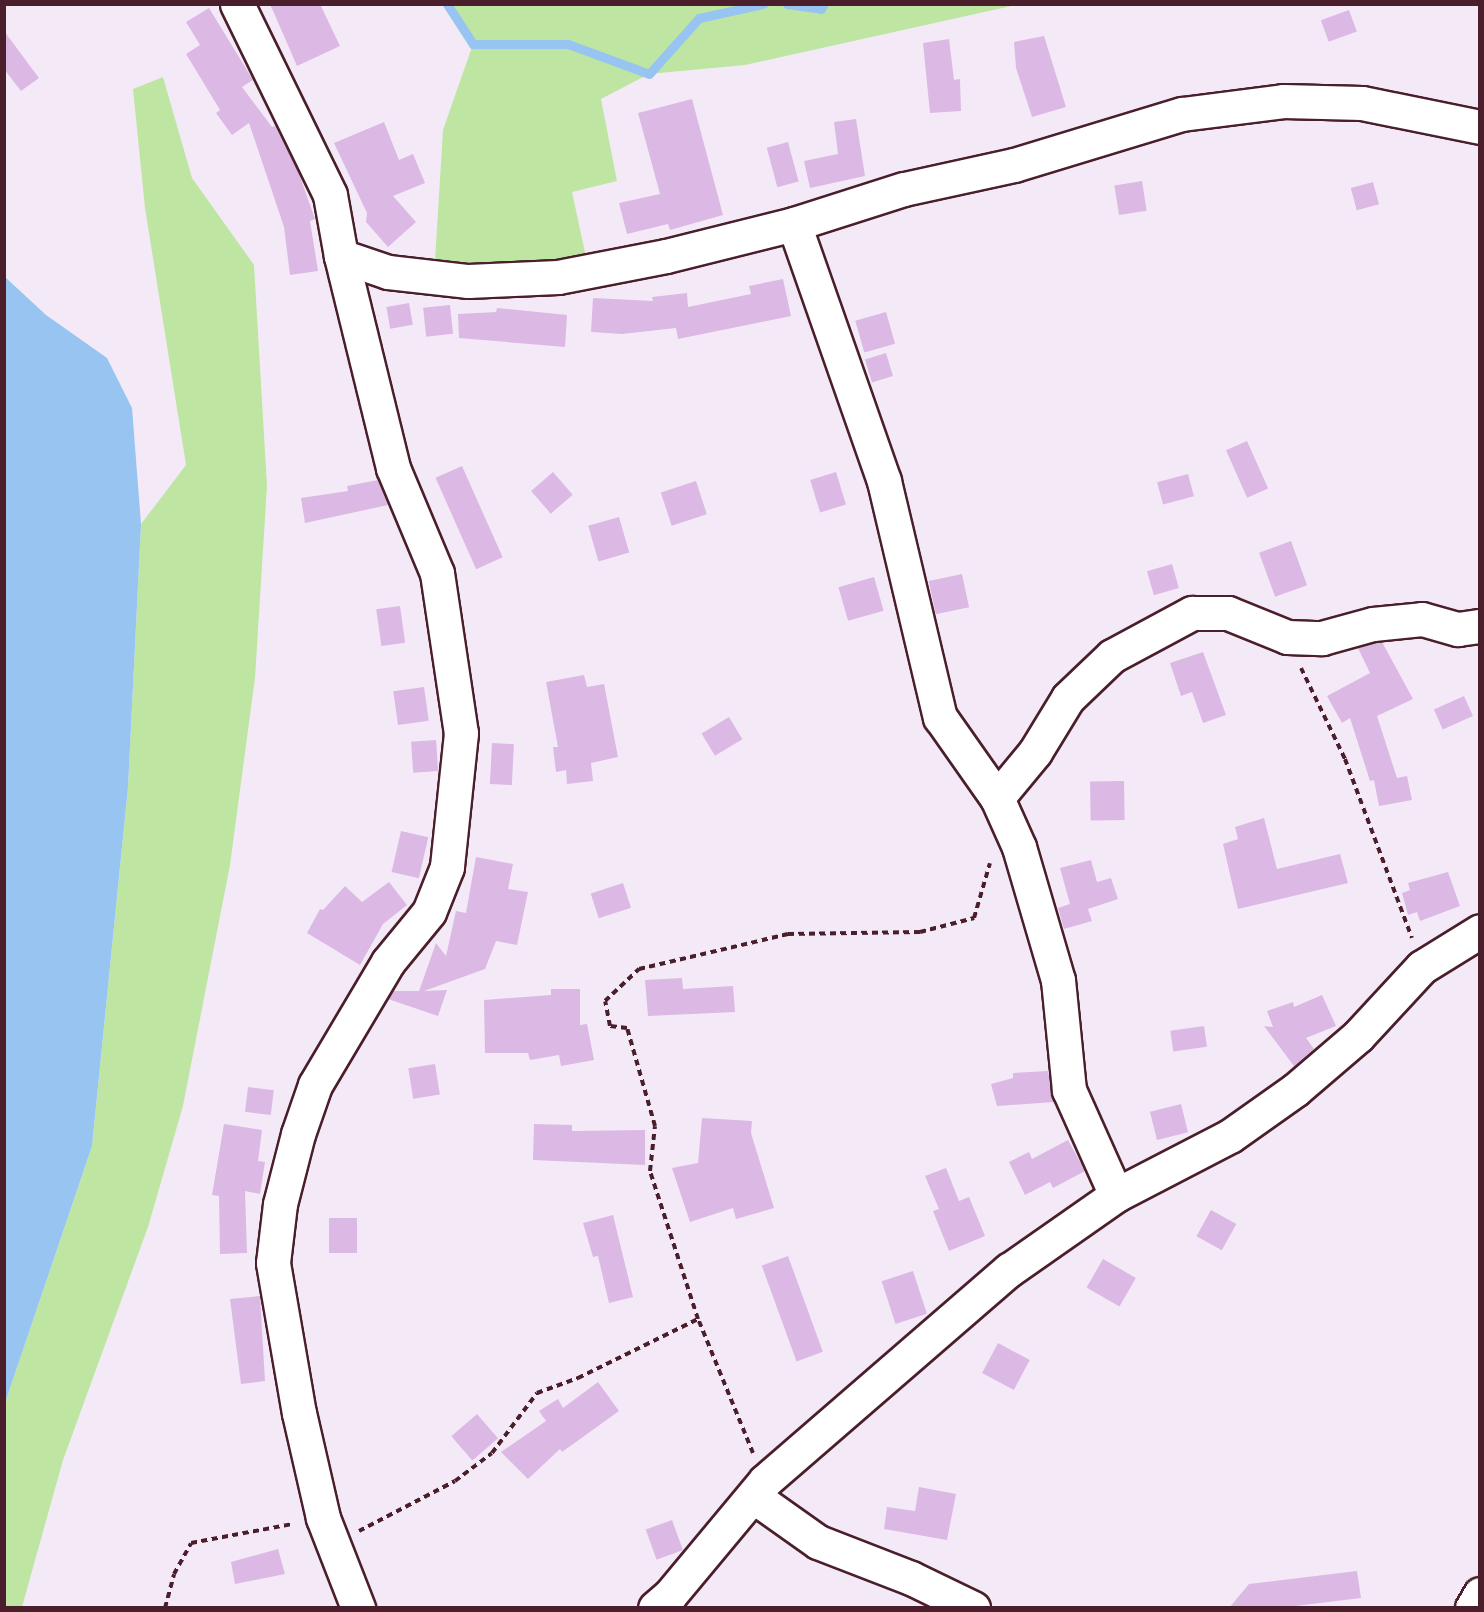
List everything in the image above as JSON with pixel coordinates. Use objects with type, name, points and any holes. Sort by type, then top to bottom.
[{"type":"street","points":[[237,4],[330,195],[341,256],[393,468],[437,573],[462,733],[447,867],[429,912],[388,962],[315,1085],[298,1134],[280,1204],[273,1263],[298,1413],[327,1532],[358,1608]]},
{"type":"street","points":[[341,256],[388,272],[468,281],[558,276],[666,256],[794,224],[904,189],[1014,165],[1182,114],[1283,101],[1362,104],[1479,126]]},
{"type":"street","points":[[794,224],[884,481],[940,717],[997,798],[1019,847],[1058,980],[1069,1090],[1116,1195]]},
{"type":"street","points":[[997,798],[1035,752],[1068,698],[1112,656],[1192,613],[1228,613],[1284,636],[1322,638],[1373,624],[1422,619],[1458,629],[1479,626]]},
{"type":"street","points":[[655,1608],[670,1595],[759,1489],[1009,1270],[1116,1195],[1230,1136],[1295,1090],[1358,1036],[1422,967],[1479,931]]},
{"type":"street","points":[[759,1489],[818,1542],[911,1578],[973,1608]]},
{"type":"street","points":[[1472,1608],[1479,1594]]},
{"type":"path","points":[[1284,636],[1345,759],[1422,967]]},
{"type":"path","points":[[759,1489],[698,1318],[650,1171],[655,1126],[627,1029],[610,1026],[605,1001],[639,969],[788,934],[921,932],[974,918],[989,872],[992,851]]},
{"type":"path","points":[[165,1608],[174,1574],[191,1544],[327,1532],[455,1481],[492,1453],[537,1393],[578,1378],[698,1318]]},
{"type":"green space","points":[[447,5],[1016,5],[745,65],[649,74],[601,99],[617,181],[572,192],[589,271],[434,277],[443,130],[473,44]]},
{"type":"green space","points":[[163,77],[192,178],[254,265],[267,486],[255,678],[230,865],[183,1106],[148,1227],[63,1460],[22,1607],[5,1608],[5,1403],[92,1146],[128,787],[141,524],[186,465],[145,208],[133,89]]},
{"type":"water","points":[[5,277],[46,315],[107,358],[132,408],[141,524],[128,787],[92,1146],[5,1403]]},
{"type":"building","points":[[270,4],[320,4],[340,46],[297,66]]},
{"type":"building","points":[[209,8],[253,80],[242,87],[272,127],[275,126],[298,171],[315,219],[310,221],[318,271],[290,275],[284,227],[249,123],[232,135],[216,113],[220,110],[186,54],[200,45],[186,22]]},
{"type":"building","points":[[1349,10],[1357,32],[1329,42],[1321,20]]},
{"type":"building","points":[[4,31],[39,78],[21,91],[4,69]]},
{"type":"building","points":[[1044,36],[1066,107],[1032,117],[1016,68],[1014,42]]},
{"type":"building","points":[[949,39],[954,80],[960,79],[961,111],[930,113],[923,43]]},
{"type":"building","points":[[692,99],[723,215],[670,230],[668,224],[627,234],[619,203],[660,194],[638,113]]},
{"type":"building","points":[[856,119],[865,176],[810,188],[804,161],[838,154],[834,122]]},
{"type":"building","points":[[384,122],[399,160],[413,154],[425,183],[393,196],[416,222],[388,247],[366,222],[367,213],[334,143]]},
{"type":"building","points":[[788,142],[799,182],[777,187],[767,148]]},
{"type":"building","points":[[1142,181],[1147,211],[1119,215],[1114,185]]},
{"type":"building","points":[[1373,182],[1379,204],[1357,210],[1351,188]]},
{"type":"building","points":[[783,279],[791,316],[678,339],[676,328],[622,334],[591,332],[593,298],[653,301],[652,297],[687,293],[688,307],[751,294],[749,286]]},
{"type":"building","points":[[409,303],[413,325],[390,329],[386,307]]},
{"type":"building","points":[[450,305],[453,334],[426,337],[423,308]]},
{"type":"building","points":[[497,308],[567,315],[565,347],[459,338],[458,314],[496,312]]},
{"type":"building","points":[[886,312],[895,344],[864,353],[855,321]]},
{"type":"building","points":[[886,353],[893,376],[872,382],[865,359]]},
{"type":"building","points":[[1247,441],[1268,489],[1247,498],[1226,450]]},
{"type":"building","points":[[462,466],[503,557],[476,569],[436,478]]},
{"type":"building","points":[[553,472],[573,495],[551,514],[531,491]]},
{"type":"building","points":[[836,472],[846,505],[820,512],[810,480]]},
{"type":"building","points":[[1188,474],[1194,496],[1163,504],[1157,482]]},
{"type":"building","points":[[378,480],[388,505],[305,523],[301,498],[348,491],[347,486]]},
{"type":"building","points":[[696,481],[707,514],[672,526],[661,492]]},
{"type":"building","points":[[619,517],[629,553],[598,561],[588,526]]},
{"type":"building","points":[[1291,541],[1307,585],[1275,597],[1259,553]]},
{"type":"building","points":[[1172,564],[1179,588],[1154,595],[1147,571]]},
{"type":"building","points":[[962,574],[969,607],[936,614],[929,581]]},
{"type":"building","points":[[874,577],[884,611],[848,621],[838,587]]},
{"type":"building","points":[[400,606],[405,643],[381,646],[376,609]]},
{"type":"building","points":[[1382,642],[1413,699],[1377,716],[1397,778],[1407,776],[1412,800],[1379,806],[1374,780],[1370,781],[1350,718],[1342,723],[1327,696],[1370,673],[1358,648]]},
{"type":"building","points":[[1203,652],[1226,715],[1203,723],[1192,692],[1181,696],[1170,663]]},
{"type":"building","points":[[584,675],[587,687],[604,684],[618,757],[591,763],[593,781],[567,784],[566,770],[556,772],[553,747],[558,747],[546,682]]},
{"type":"building","points":[[424,687],[429,721],[398,725],[393,691]]},
{"type":"building","points":[[1464,696],[1473,716],[1443,730],[1434,709]]},
{"type":"building","points":[[729,717],[742,739],[715,756],[702,733]]},
{"type":"building","points":[[436,740],[438,771],[413,773],[411,742]]},
{"type":"building","points":[[492,743],[514,744],[512,785],[490,784]]},
{"type":"building","points":[[1124,781],[1125,820],[1091,821],[1090,782]]},
{"type":"building","points":[[1264,818],[1277,869],[1340,854],[1348,883],[1238,909],[1223,844],[1238,839],[1235,827]]},
{"type":"building","points":[[401,831],[428,837],[419,878],[392,872]]},
{"type":"building","points":[[476,857],[513,864],[508,889],[528,892],[517,945],[496,941],[485,969],[424,991],[447,990],[438,1016],[388,999],[393,991],[419,991],[436,943],[446,956],[456,911],[466,913]]},
{"type":"building","points":[[1091,860],[1097,882],[1111,878],[1118,899],[1088,909],[1092,921],[1064,929],[1058,908],[1070,904],[1060,868]]},
{"type":"building","points":[[1448,872],[1460,906],[1420,921],[1417,912],[1408,915],[1402,893],[1410,890],[1408,883]]},
{"type":"building","points":[[389,882],[407,905],[383,924],[360,965],[307,933],[320,909],[323,910],[345,886],[362,902]]},
{"type":"building","points":[[623,883],[631,908],[599,918],[591,894]]},
{"type":"building","points":[[682,978],[683,989],[733,986],[735,1012],[648,1016],[645,980]]},
{"type":"building","points":[[551,989],[580,989],[580,1025],[587,1024],[594,1060],[561,1066],[559,1055],[530,1060],[528,1053],[485,1053],[484,1000],[551,995]]},
{"type":"building","points":[[1322,995],[1336,1026],[1306,1038],[1314,1049],[1294,1066],[1264,1026],[1273,1027],[1267,1011],[1293,1002],[1294,1007]]},
{"type":"building","points":[[1204,1026],[1207,1047],[1173,1052],[1170,1031]]},
{"type":"building","points":[[435,1064],[440,1095],[413,1099],[408,1068]]},
{"type":"building","points":[[1048,1071],[1054,1102],[997,1106],[991,1084],[1013,1078],[1013,1073]]},
{"type":"building","points":[[248,1087],[274,1090],[271,1115],[245,1112]]},
{"type":"building","points":[[1181,1104],[1188,1132],[1157,1140],[1150,1112]]},
{"type":"building","points":[[702,1118],[752,1121],[751,1133],[774,1208],[736,1219],[733,1208],[690,1222],[672,1168],[698,1163]]},
{"type":"building","points":[[224,1124],[262,1130],[258,1161],[265,1162],[260,1194],[245,1191],[247,1253],[220,1254],[219,1196],[212,1195]]},
{"type":"building","points":[[534,1124],[572,1125],[572,1131],[645,1130],[645,1165],[533,1160]]},
{"type":"building","points":[[1068,1140],[1085,1171],[1053,1188],[1050,1182],[1025,1195],[1009,1162],[1029,1152],[1032,1159]]},
{"type":"building","points":[[946,1168],[959,1201],[969,1197],[985,1236],[949,1251],[933,1211],[939,1209],[925,1176]]},
{"type":"building","points":[[1211,1210],[1236,1224],[1222,1250],[1196,1236]]},
{"type":"building","points":[[613,1215],[633,1297],[609,1303],[598,1256],[593,1257],[583,1223]]},
{"type":"building","points":[[329,1218],[357,1218],[357,1253],[329,1253]]},
{"type":"building","points":[[788,1256],[823,1352],[797,1361],[762,1266]]},
{"type":"building","points":[[1103,1259],[1136,1278],[1119,1307],[1086,1288]]},
{"type":"building","points":[[913,1271],[927,1314],[896,1324],[882,1281]]},
{"type":"building","points":[[260,1296],[265,1381],[241,1384],[230,1299]]},
{"type":"building","points":[[998,1343],[1030,1360],[1014,1390],[982,1373]]},
{"type":"building","points":[[598,1382],[619,1411],[562,1452],[560,1449],[528,1479],[501,1452],[546,1421],[539,1411],[558,1399],[563,1408]]},
{"type":"building","points":[[477,1414],[498,1438],[472,1460],[451,1436]]},
{"type":"building","points":[[919,1487],[956,1494],[947,1540],[884,1529],[887,1507],[915,1511]]},
{"type":"building","points":[[672,1520],[683,1550],[657,1560],[646,1530]]},
{"type":"building","points":[[278,1549],[285,1574],[235,1584],[231,1562]]},
{"type":"building","points":[[1357,1571],[1361,1598],[1279,1608],[1229,1608],[1249,1584]]},
{"type":"waterway","points":[[447,4],[473,44],[568,44],[649,74],[699,18],[763,4]]},
{"type":"waterway","points":[[787,4],[821,9],[824,4]]}]
